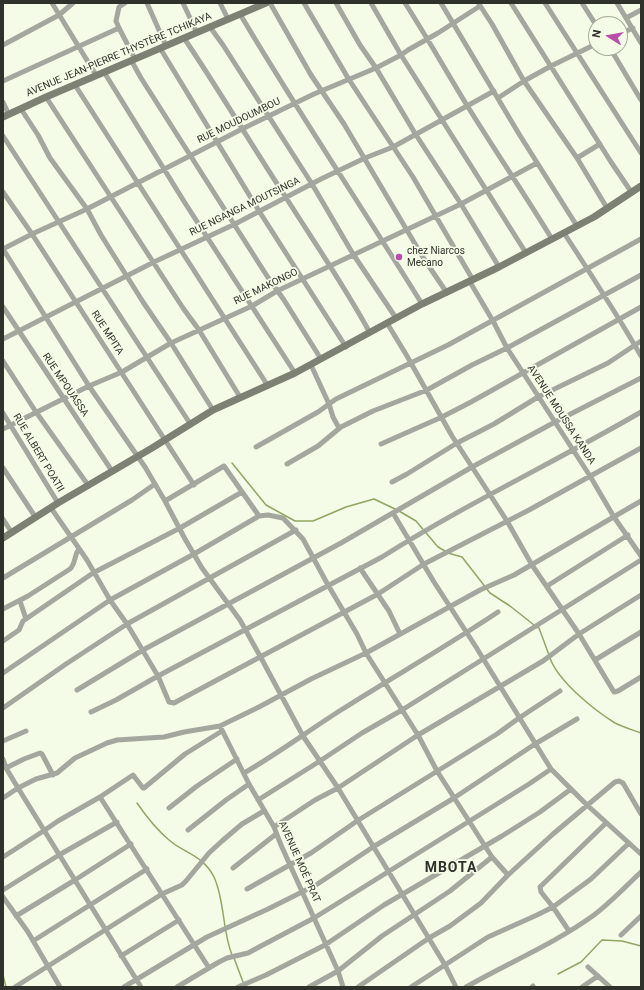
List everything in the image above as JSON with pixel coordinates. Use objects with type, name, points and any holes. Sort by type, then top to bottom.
[{"type":"street","points":[[52,3],[96,75]]},
{"type":"street","points":[[3,45],[59,14],[73,3]]},
{"type":"street","points":[[125,3],[119,7],[116,21],[141,78],[320,359]]},
{"type":"street","points":[[147,3],[163,47],[217,141],[346,347]]},
{"type":"street","points":[[183,3],[196,32]]},
{"type":"street","points":[[220,3],[228,19]]},
{"type":"street","points":[[270,3],[292,44],[365,158],[447,293]]},
{"type":"street","name":"AVENUE MOUSSA KANDA","points":[[304,3],[348,78],[413,177],[507,348],[590,476],[614,517],[628,535],[641,556]]},
{"type":"street","points":[[336,3],[360,45],[376,68],[416,135],[461,204],[499,267]]},
{"type":"street","points":[[371,3],[401,55],[526,253]]},
{"type":"street","points":[[405,3],[428,38],[468,107],[552,239]]},
{"type":"street","points":[[441,3],[578,226]]},
{"type":"street","points":[[511,3],[632,193]]},
{"type":"street","points":[[545,3],[641,153]]},
{"type":"street","points":[[582,3],[590,16]]},
{"type":"street","points":[[617,3],[625,16]]},
{"type":"street","name":"AVENUE JEAN-PIERRE THYSTÈRE TCHIKAYA","points":[[6,116],[46,96],[75,85],[262,4]]},
{"type":"street","points":[[479,4],[524,81],[577,158],[607,208]]},
{"type":"street","name":"RUE MOUDOUMBOU","points":[[3,249],[87,209],[268,116],[348,78],[376,68],[401,55],[454,23],[479,4]]},
{"type":"street","points":[[628,17],[641,10]]},
{"type":"street","points":[[240,14],[422,304]]},
{"type":"street","points":[[628,21],[641,43]]},
{"type":"street","points":[[210,27],[312,184],[353,254],[396,318]]},
{"type":"street","points":[[3,81],[119,28]]},
{"type":"street","points":[[628,30],[633,28]]},
{"type":"street","points":[[184,38],[352,300],[370,333]]},
{"type":"street","points":[[498,98],[551,66],[588,48]]},
{"type":"street","points":[[615,56],[641,100]]},
{"type":"street","points":[[104,72],[164,170],[294,373]]},
{"type":"street","points":[[75,85],[268,386]]},
{"type":"street","name":"RUE NGANGA MOUTSINGA","points":[[3,339],[102,288],[234,224],[338,171],[393,147],[468,107],[494,91]]},
{"type":"street","points":[[46,96],[183,308],[199,330],[240,397]]},
{"type":"street","points":[[3,102],[6,116]]},
{"type":"street","points":[[21,109],[38,135],[50,158],[87,209],[101,235],[213,410]]},
{"type":"street","points":[[3,136],[58,223],[191,425]]},
{"type":"street","points":[[577,158],[600,144]]},
{"type":"street","name":"RUE MAKONGO","points":[[3,429],[122,372],[171,343],[252,306],[277,291],[461,204],[538,163]]},
{"type":"street","points":[[3,538],[58,503],[191,425],[213,410],[311,365],[422,304],[499,267],[578,226],[641,186]]},
{"type":"street","name":"RUE MPITA","points":[[3,192],[122,372],[194,485]]},
{"type":"street","points":[[564,233],[620,319],[641,356]]},
{"type":"street","points":[[256,447],[330,404],[336,399],[412,363],[493,321],[641,239]]},
{"type":"street","points":[[3,249],[90,386],[166,501],[194,554],[246,630],[303,736],[338,788],[356,821],[429,938],[456,987]]},
{"type":"street","points":[[287,464],[318,446],[339,428],[373,412],[427,390],[641,275]]},
{"type":"street","name":"RUE MPOUASSA","points":[[3,307],[112,471]]},
{"type":"street","points":[[381,444],[442,417],[641,307]]},
{"type":"street","points":[[387,323],[412,363],[452,436],[507,521],[532,565],[580,634],[614,692],[641,677]]},
{"type":"street","points":[[392,482],[538,397],[608,363],[641,341]]},
{"type":"street","points":[[3,361],[36,412],[88,485]]},
{"type":"street","points":[[311,365],[330,404],[333,417],[339,428]]},
{"type":"street","points":[[77,690],[143,650],[341,543],[472,467],[641,378]]},
{"type":"street","points":[[91,712],[116,700],[360,568],[489,494],[573,451],[641,412]]},
{"type":"street","name":"RUE ALBERT POATII","points":[[3,413],[58,503]]},
{"type":"street","points":[[51,508],[71,536],[110,600],[143,650],[158,676],[169,702],[174,703],[343,611],[378,594],[424,564],[507,521],[641,448]]},
{"type":"street","points":[[166,501],[224,466],[259,516]]},
{"type":"street","points":[[3,468],[36,518]]},
{"type":"street","points":[[3,578],[132,500],[155,484]]},
{"type":"street","points":[[3,641],[19,630],[23,621],[94,573],[180,528],[242,492]]},
{"type":"street","points":[[3,857],[133,775],[144,788],[185,754],[221,728],[310,678],[366,653],[450,608],[480,590],[514,575],[640,503]]},
{"type":"street","points":[[393,513],[450,608],[551,769],[587,805],[641,854]]},
{"type":"street","points":[[3,673],[110,600],[259,516],[268,515],[283,518],[304,540],[357,634],[366,653],[418,735],[437,771],[492,857],[508,875]]},
{"type":"street","points":[[3,520],[5,525],[12,533]]},
{"type":"street","points":[[3,708],[127,624],[296,530]]},
{"type":"street","points":[[547,586],[628,535]]},
{"type":"street","points":[[3,609],[74,566],[76,553],[79,549]]},
{"type":"street","points":[[258,800],[320,762],[362,733],[402,710],[641,560]]},
{"type":"street","points":[[360,568],[389,611],[400,634]]},
{"type":"street","points":[[274,827],[315,800],[338,788],[418,735],[543,662],[580,634],[641,595]]},
{"type":"street","points":[[20,600],[26,619]]},
{"type":"street","points":[[244,773],[277,754],[340,711],[467,633],[498,612]]},
{"type":"street","points":[[595,660],[641,632]]},
{"type":"street","points":[[247,889],[312,853],[356,821],[497,734],[560,691]]},
{"type":"street","points":[[124,987],[224,929],[254,916],[316,885],[373,847],[454,798],[535,744],[577,719]]},
{"type":"street","points":[[3,798],[36,779],[57,773],[75,758],[117,740],[164,737],[184,732],[221,728]]},
{"type":"street","name":"AVENUE MOÉ PRAT","points":[[221,728],[249,784],[274,827],[290,866],[338,971],[343,987]]},
{"type":"street","points":[[3,741],[26,731]]},
{"type":"street","points":[[6,768],[40,753],[46,760],[53,774]]},
{"type":"street","points":[[3,759],[6,768],[18,788],[141,987]]},
{"type":"street","points":[[169,808],[197,786],[237,759]]},
{"type":"street","points":[[177,987],[227,958],[248,953],[314,918],[551,769]]},
{"type":"street","points":[[358,987],[429,938],[450,926],[481,903],[508,875],[615,782],[619,781],[623,783],[641,814]]},
{"type":"street","points":[[188,830],[249,784]]},
{"type":"street","points":[[238,987],[266,975],[325,944],[384,905],[540,812],[571,789]]},
{"type":"street","points":[[100,797],[209,968]]},
{"type":"street","points":[[15,987],[162,894],[182,885],[209,853],[222,841],[242,824],[264,811]]},
{"type":"street","points":[[3,890],[117,822]]},
{"type":"street","points":[[569,931],[541,892],[540,887],[606,822]]},
{"type":"street","points":[[233,868],[276,834]]},
{"type":"street","points":[[411,987],[488,937],[537,916],[552,907],[591,879],[629,843]]},
{"type":"street","points":[[16,916],[130,844]]},
{"type":"street","points":[[309,987],[338,971],[414,914],[450,891],[492,857]]},
{"type":"street","points":[[33,940],[147,869]]},
{"type":"street","points":[[466,987],[569,931],[594,914],[641,872]]},
{"type":"street","points":[[3,897],[33,940],[60,987]]},
{"type":"street","points":[[621,935],[641,916]]},
{"type":"street","points":[[121,956],[179,920]]},
{"type":"street","points":[[588,967],[610,987]]},
{"type":"street","points":[[582,987],[598,976]]},
{"type":"waterway","points":[[232,463],[266,505],[295,521],[313,521],[346,507],[374,499],[395,509]]},
{"type":"waterway","points":[[399,511],[416,521],[438,547],[445,551]]},
{"type":"waterway","points":[[448,553],[462,557],[490,593],[510,606],[534,625]]},
{"type":"waterway","points":[[537,627],[539,628],[549,655]]},
{"type":"waterway","points":[[550,658],[554,667],[561,676],[587,703],[615,723],[641,733]]},
{"type":"waterway","points":[[137,803],[152,823],[165,836],[199,859],[210,870],[218,886],[232,955]]},
{"type":"waterway","points":[[558,974],[581,962],[602,940],[622,941],[641,946]]},
{"type":"waterway","points":[[234,958],[243,982]]},
{"type":"waterway","points":[[3,975],[6,987]]},
{"type":"place","name":"chez Niarcos Mecano","points":[[399,257]]},
{"type":"district","name":"MBOTA","points":[[451,868]]}]
